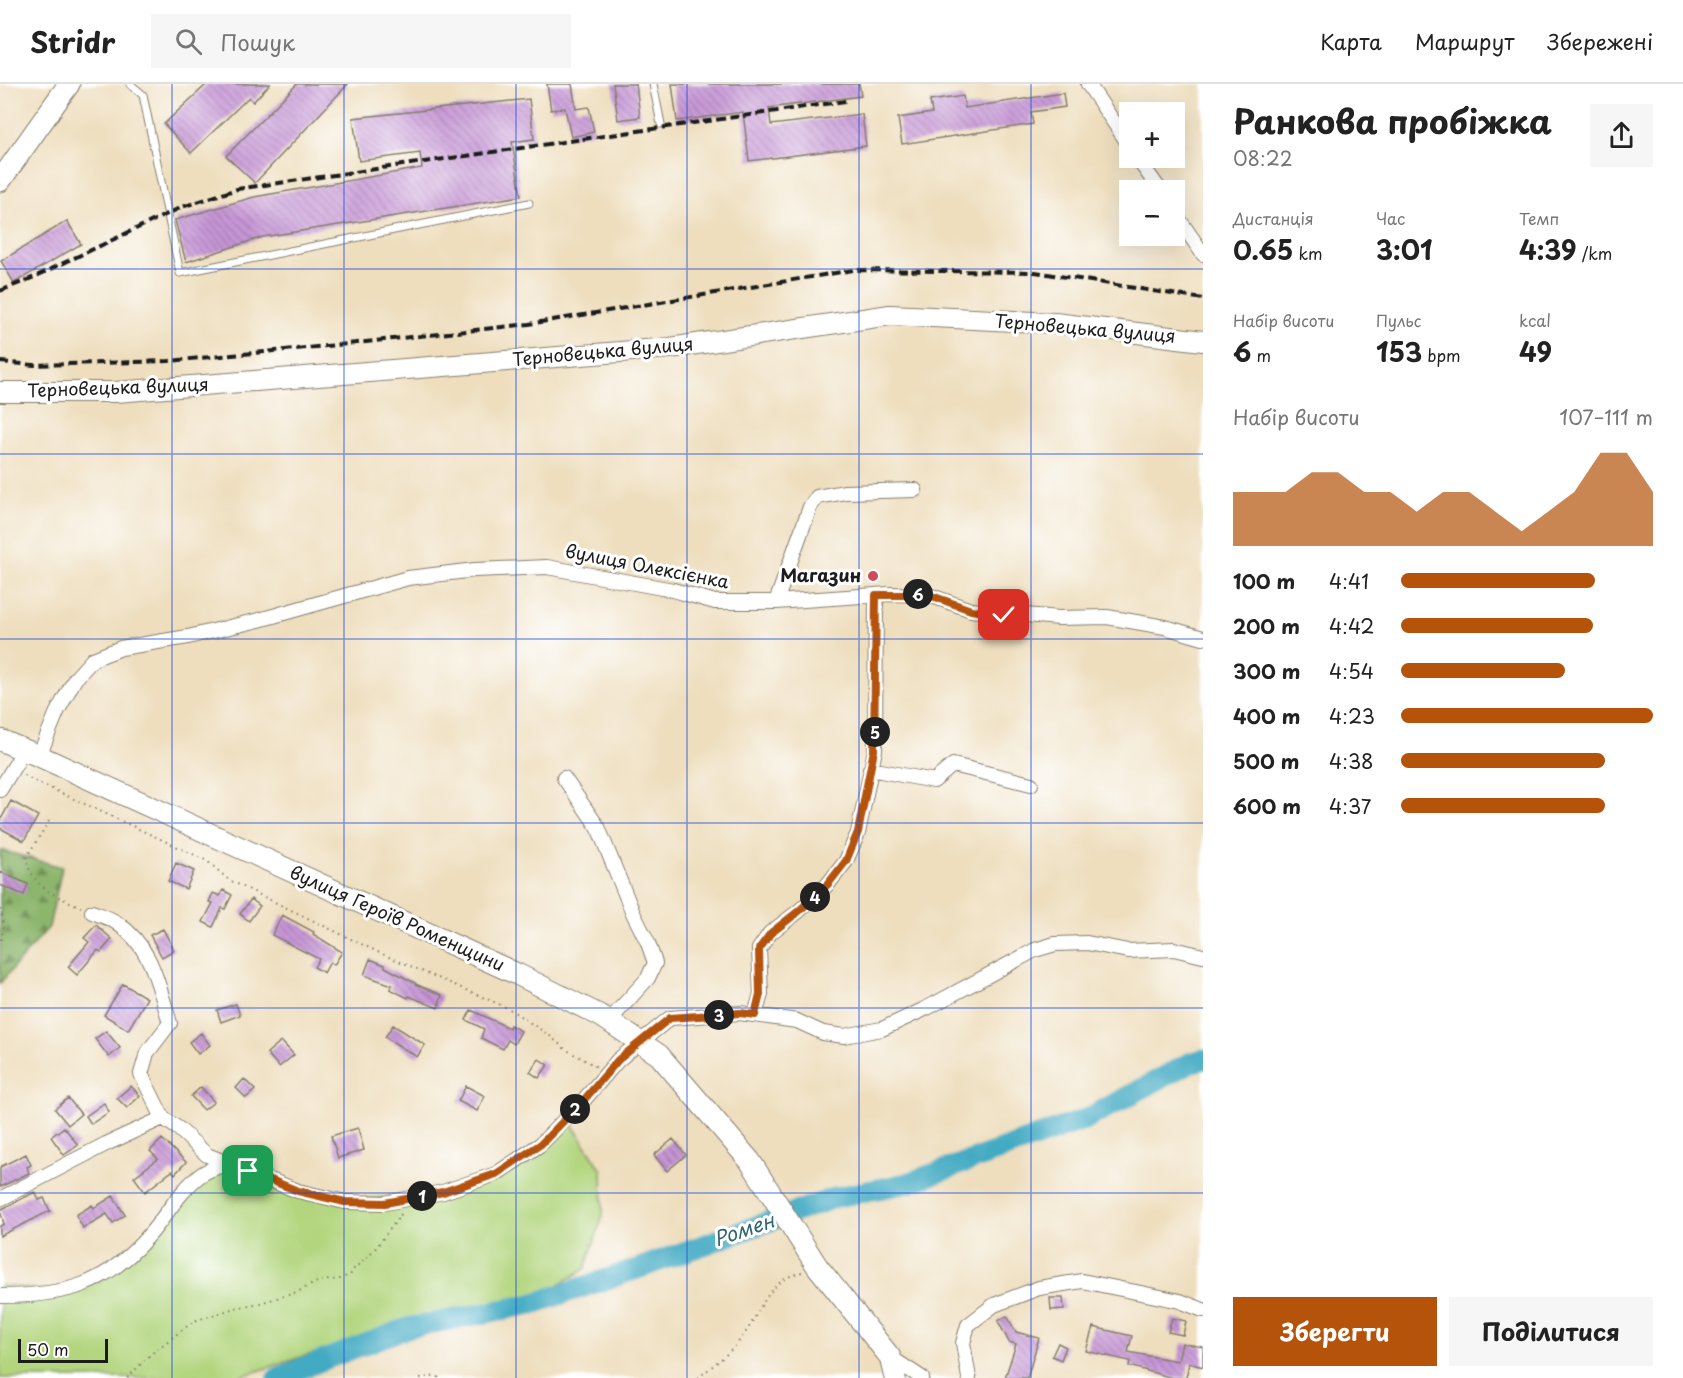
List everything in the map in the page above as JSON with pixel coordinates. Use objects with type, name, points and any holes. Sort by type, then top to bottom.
[{"type":"main road","points":[[0,181],[69,84]]},
{"type":"main road","name":"Терновецька вулиця","points":[[0,393],[116,392],[670,348],[890,315],[1055,323],[1203,341]]},
{"type":"main road","name":"вулиця Героїв Роменщини","points":[[0,740],[517,974],[609,1021],[659,1055],[750,1161],[821,1271],[890,1357]]},
{"type":"main road","points":[[890,1357],[895,1378]]},
{"type":"street","points":[[1088,84],[1119,130]]},
{"type":"street","points":[[1185,228],[1203,254]]},
{"type":"street","points":[[776,602],[810,507],[817,497],[845,492],[915,490]]},
{"type":"street","name":"вулиця Олексієнка","points":[[0,790],[12,771],[32,753],[75,679],[93,659],[121,648],[188,638],[408,578],[475,570],[547,567],[673,590],[715,602],[776,602],[876,595],[929,595],[971,610],[1004,615],[1059,618],[1107,617],[1165,627],[1203,639]]},
{"type":"street","points":[[755,1015],[760,994],[759,949],[771,933],[828,884],[846,861],[858,832],[874,750],[876,595]]},
{"type":"street","points":[[870,769],[934,781],[953,765],[1031,784]]},
{"type":"street","points":[[564,778],[598,827],[655,963],[648,978],[609,1021]]},
{"type":"street","points":[[92,912],[115,921],[134,936],[146,952],[154,973],[170,1023],[147,1053],[141,1074],[163,1118],[179,1129],[207,1155],[298,1191],[345,1202],[385,1203],[418,1197],[443,1192],[496,1174],[541,1144],[608,1072],[670,1018],[740,1013],[797,1021],[824,1033],[843,1036],[882,1029],[927,1008],[1035,950],[1055,944],[1087,943],[1128,951],[1174,949],[1203,956]]},
{"type":"street","points":[[0,1199],[106,1144],[163,1118]]},
{"type":"street","points":[[0,1296],[54,1294],[83,1286],[110,1272],[149,1235],[179,1197],[201,1174],[227,1163]]},
{"type":"street","points":[[969,1378],[963,1343],[968,1325],[994,1305],[1039,1288],[1082,1281],[1180,1302],[1203,1310]]},
{"type":"street","points":[[890,1357],[922,1378]]},
{"type":"lane","points":[[130,84],[143,95],[180,273],[529,204]]},
{"type":"lane","points":[[653,84],[661,124]]},
{"type":"path","points":[[12,771],[197,856],[207,861],[229,880],[369,948],[508,1008],[578,1058],[608,1072]]},
{"type":"path","points":[[49,820],[26,858],[29,872],[39,885],[92,912]]},
{"type":"path","points":[[0,909],[3,917],[3,934],[0,942]]},
{"type":"path","points":[[127,1378],[152,1353],[194,1321],[297,1292],[320,1281],[340,1279],[351,1274],[418,1197]]},
{"type":"path","points":[[698,1378],[743,1337],[759,1306],[780,1283],[802,1272],[821,1271]]},
{"type":"path","points":[[420,1378],[431,1376],[443,1378]]},
{"type":"green space","points":[[0,850],[62,867],[49,927],[0,983]]},
{"type":"green space","points":[[571,1123],[602,1170],[603,1215],[585,1269],[533,1300],[411,1319],[347,1343],[235,1378],[0,1378],[0,1285],[57,1292],[99,1282],[202,1172],[227,1168],[354,1199],[464,1191],[520,1167]]},
{"type":"building","points":[[207,84],[270,84],[253,102],[249,97],[191,153],[164,124]]},
{"type":"building","points":[[297,84],[348,84],[255,183],[226,156]]},
{"type":"building","points":[[547,84],[572,84],[576,109],[589,107],[594,132],[571,137],[565,108],[551,110]]},
{"type":"building","points":[[613,84],[636,84],[640,117],[618,120]]},
{"type":"building","points":[[672,84],[859,84],[861,96],[769,108],[771,125],[862,114],[866,146],[749,161],[743,112],[677,121]]},
{"type":"building","points":[[1063,93],[1065,107],[1031,112],[1033,124],[902,144],[898,118],[932,113],[930,101],[963,96],[965,108]]},
{"type":"building","points":[[529,99],[534,139],[512,142],[521,196],[263,237],[186,262],[175,220],[254,197],[422,168],[420,153],[359,161],[353,118]]},
{"type":"building","points":[[67,221],[81,244],[14,283],[1,261]]},
{"type":"building","points":[[11,801],[38,816],[24,841],[0,828],[0,821]]},
{"type":"building","points":[[176,863],[194,871],[186,889],[168,881]]},
{"type":"building","points":[[0,872],[28,884],[24,895],[0,885]]},
{"type":"building","points":[[223,890],[232,895],[225,909],[222,908],[213,927],[203,922],[213,903],[209,902],[213,893],[220,896]]},
{"type":"building","points":[[251,899],[260,906],[249,921],[240,914]]},
{"type":"building","points":[[282,915],[314,932],[313,934],[342,952],[334,965],[330,962],[324,973],[314,967],[319,959],[272,935]]},
{"type":"building","points":[[96,925],[112,939],[101,952],[98,950],[77,975],[68,967],[89,942],[84,938]]},
{"type":"building","points":[[163,929],[174,950],[162,957],[150,935]]},
{"type":"building","points":[[370,959],[385,965],[415,984],[442,995],[438,1008],[409,996],[408,998],[390,989],[392,985],[364,975]]},
{"type":"building","points":[[123,984],[147,998],[128,1030],[104,1015]]},
{"type":"building","points":[[236,1004],[240,1015],[221,1022],[217,1010]]},
{"type":"building","points":[[471,1010],[509,1028],[510,1025],[521,1031],[514,1044],[508,1040],[503,1049],[481,1038],[484,1029],[466,1020]]},
{"type":"building","points":[[393,1025],[425,1045],[417,1057],[385,1037]]},
{"type":"building","points":[[106,1031],[120,1048],[109,1057],[95,1039]]},
{"type":"building","points":[[201,1033],[210,1045],[198,1054],[189,1042]]},
{"type":"building","points":[[281,1041],[294,1055],[279,1067],[267,1053]]},
{"type":"building","points":[[539,1059],[548,1065],[539,1078],[530,1072]]},
{"type":"building","points":[[244,1079],[255,1090],[246,1098],[236,1088]]},
{"type":"building","points":[[131,1086],[140,1096],[127,1108],[117,1098]]},
{"type":"building","points":[[466,1086],[485,1096],[477,1111],[458,1101]]},
{"type":"building","points":[[201,1087],[214,1102],[204,1110],[191,1096]]},
{"type":"building","points":[[68,1098],[81,1114],[68,1125],[55,1109]]},
{"type":"building","points":[[104,1103],[109,1112],[91,1124],[86,1116]]},
{"type":"building","points":[[64,1127],[78,1145],[64,1155],[51,1137]]},
{"type":"building","points":[[358,1128],[364,1150],[338,1158],[331,1136]]},
{"type":"building","points":[[162,1139],[186,1162],[175,1174],[172,1171],[145,1192],[134,1177],[158,1159],[150,1151]]},
{"type":"building","points":[[673,1139],[686,1155],[667,1171],[654,1155]]},
{"type":"building","points":[[26,1154],[31,1165],[27,1167],[29,1173],[0,1187],[0,1167]]},
{"type":"building","points":[[35,1192],[39,1200],[44,1198],[50,1211],[0,1236],[0,1226],[4,1224],[0,1210]]},
{"type":"building","points":[[113,1196],[125,1215],[113,1223],[107,1214],[83,1228],[76,1215],[92,1205],[94,1208]]},
{"type":"building","points":[[1050,1298],[1063,1298],[1064,1309],[1051,1310]]},
{"type":"building","points":[[1007,1316],[1016,1332],[1039,1338],[1027,1378],[1005,1378],[1016,1344],[1009,1342],[998,1321]]},
{"type":"building","points":[[1172,1318],[1186,1321],[1183,1335],[1168,1332]]},
{"type":"building","points":[[1093,1327],[1132,1336],[1128,1352],[1149,1356],[1178,1361],[1182,1343],[1203,1347],[1203,1367],[1189,1363],[1186,1378],[1173,1378],[1129,1366],[1130,1361],[1086,1351]]},
{"type":"building","points":[[1058,1343],[1066,1347],[1061,1360],[1052,1356]]},
{"type":"waterway","name":"Ромен","points":[[277,1378],[407,1328],[532,1304],[837,1197],[908,1183],[1086,1119],[1189,1063],[1203,1059]]},
{"type":"railway","points":[[0,291],[182,207],[237,189],[846,101]]},
{"type":"railway","points":[[0,362],[34,365],[169,361],[348,344],[529,324],[853,270],[1035,272],[1203,299]]},
{"type":"place","name":"Магазин","points":[[873,576]]},
{"type":"route","points":[[248,1171],[298,1191],[345,1202],[385,1203],[443,1192],[496,1174],[541,1144],[583,1101],[618,1060],[670,1018],[740,1013],[755,1015],[760,994],[759,949],[771,933],[828,884],[846,861],[858,832],[874,750],[876,595],[929,595],[971,610],[1004,615]]}]
